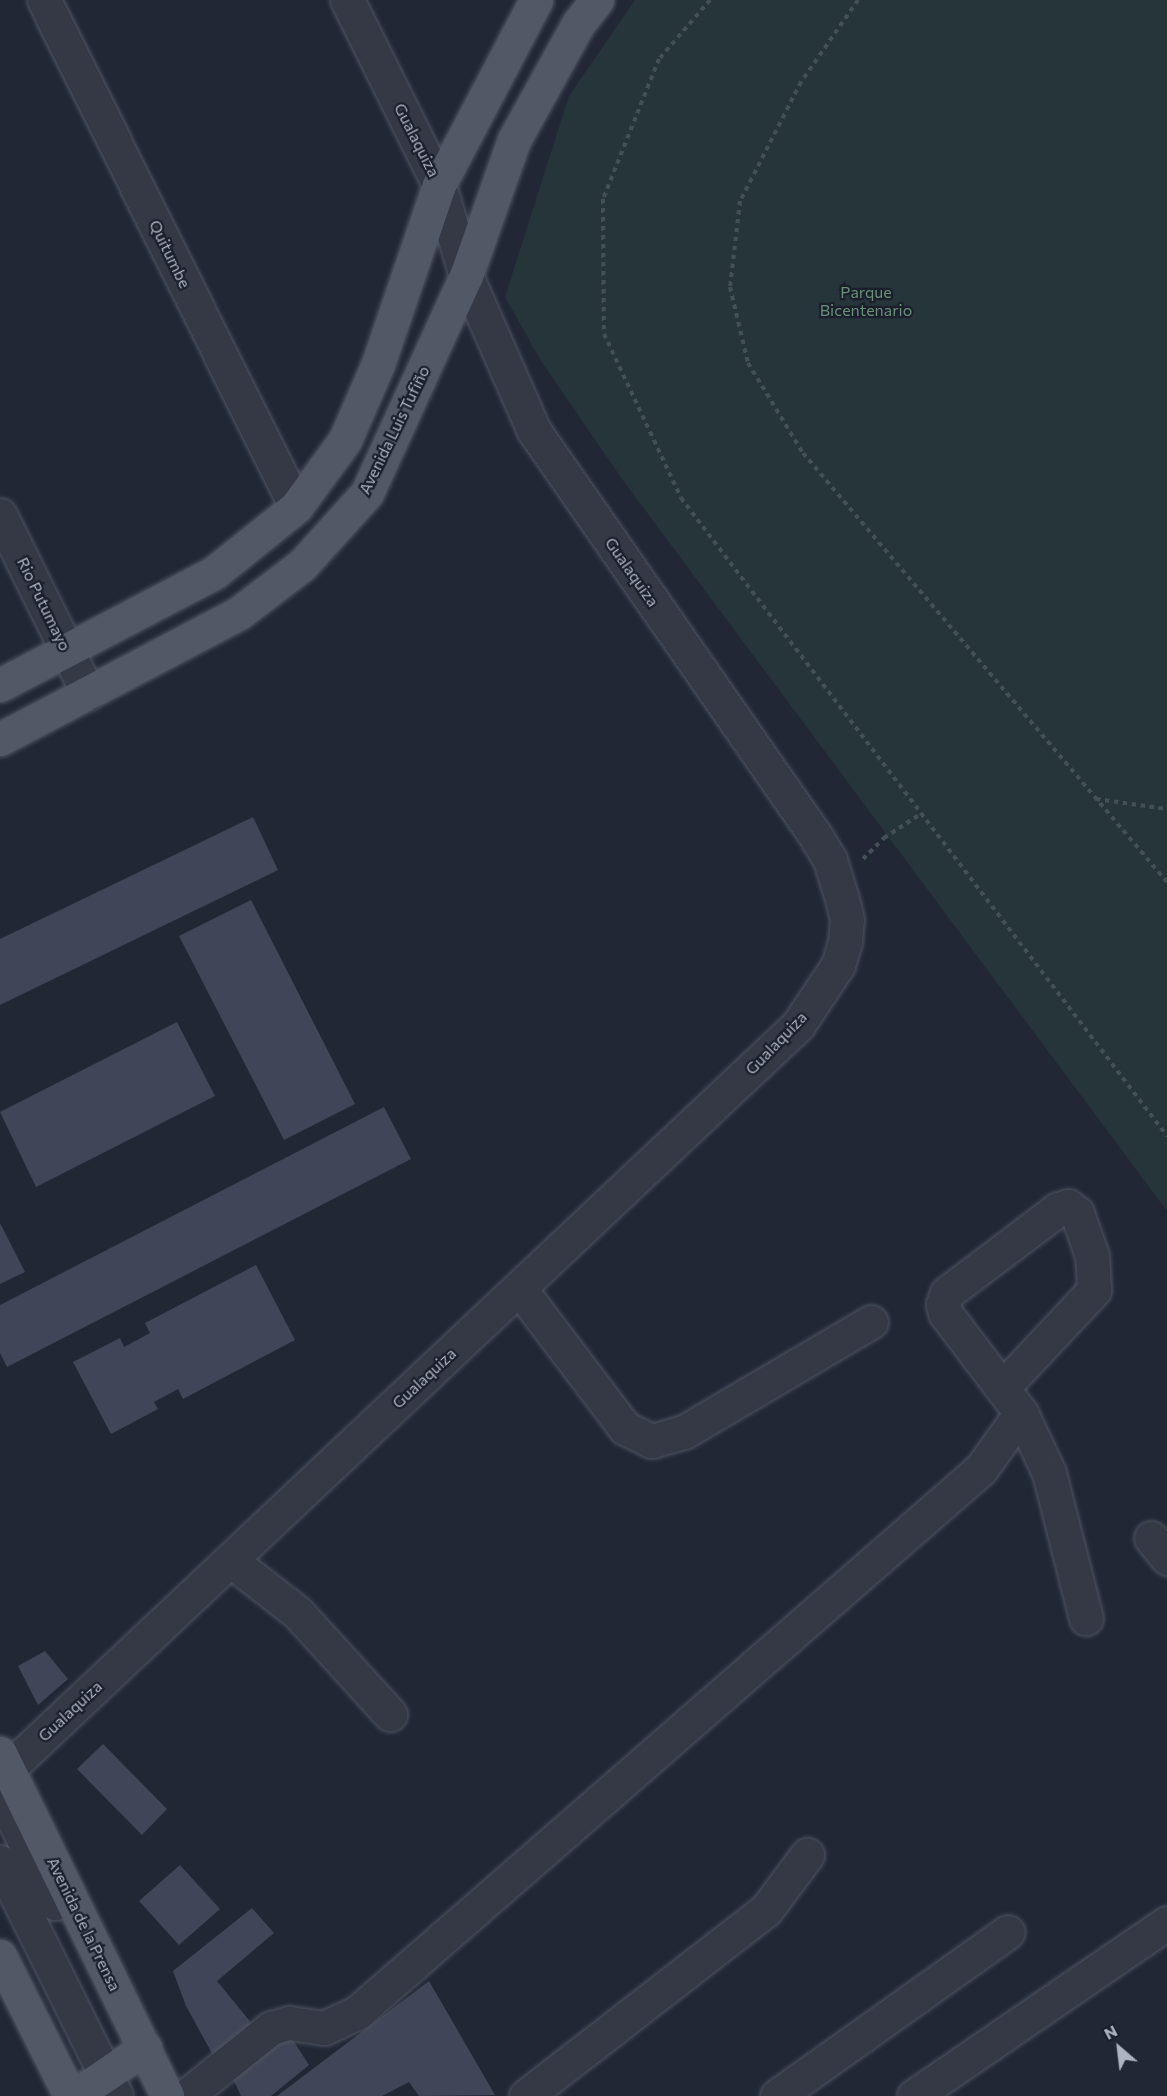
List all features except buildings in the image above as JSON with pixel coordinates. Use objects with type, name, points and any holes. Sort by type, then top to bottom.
[{"type":"main road","points":[[0,685],[67,652],[215,572],[296,507],[345,440],[378,364],[439,185],[538,0],[588,12]]},
{"type":"main road","name":"Avenida Luis Tufiño","points":[[0,739],[239,613],[302,565],[367,494],[466,276],[514,140],[588,12]]},
{"type":"main road","points":[[0,1956],[72,2096],[125,2069],[167,2096]]},
{"type":"street","name":"Quitumbe","points":[[44,0],[296,507]]},
{"type":"street","name":"Gualaquiza","points":[[3,1771],[798,1025],[838,965],[847,919],[830,860],[817,838],[534,431],[466,276],[439,185],[346,0]]},
{"type":"street","name":"Rio Putumayo","points":[[0,515],[88,693]]},
{"type":"street","points":[[186,2096],[271,2028],[289,2023],[324,2028],[358,2012],[965,1484],[990,1457],[1012,1400],[1094,1290],[1092,1256],[1077,1214],[1068,1206],[1058,1209],[947,1293],[943,1304],[945,1313],[1012,1400],[1050,1473],[1086,1618]]},
{"type":"street","points":[[519,1288],[625,1428],[652,1441],[684,1432],[871,1322]]},
{"type":"street","points":[[230,1560],[298,1613],[390,1714]]},
{"type":"street","points":[[3,1771],[125,2069]]},
{"type":"street","points":[[526,2096],[766,1910],[807,1855]]},
{"type":"street","points":[[0,1862],[125,2069],[150,2096]]},
{"type":"street","points":[[914,2096],[1167,1923]]},
{"type":"street","points":[[777,2096],[1008,1932]]},
{"type":"path","points":[[710,0],[660,60],[603,199],[604,334],[681,498],[1167,1136]]},
{"type":"path","points":[[858,0],[801,82],[740,201],[730,287],[748,363],[803,453],[1167,882]]},
{"type":"path","points":[[1096,799],[1167,809]]},
{"type":"path","points":[[842,899],[873,847],[921,813]]},
{"type":"green space","name":"Parque Bicentenario","points":[[635,0],[1167,0],[1167,1211],[622,479],[541,361],[505,297],[569,96]]}]
